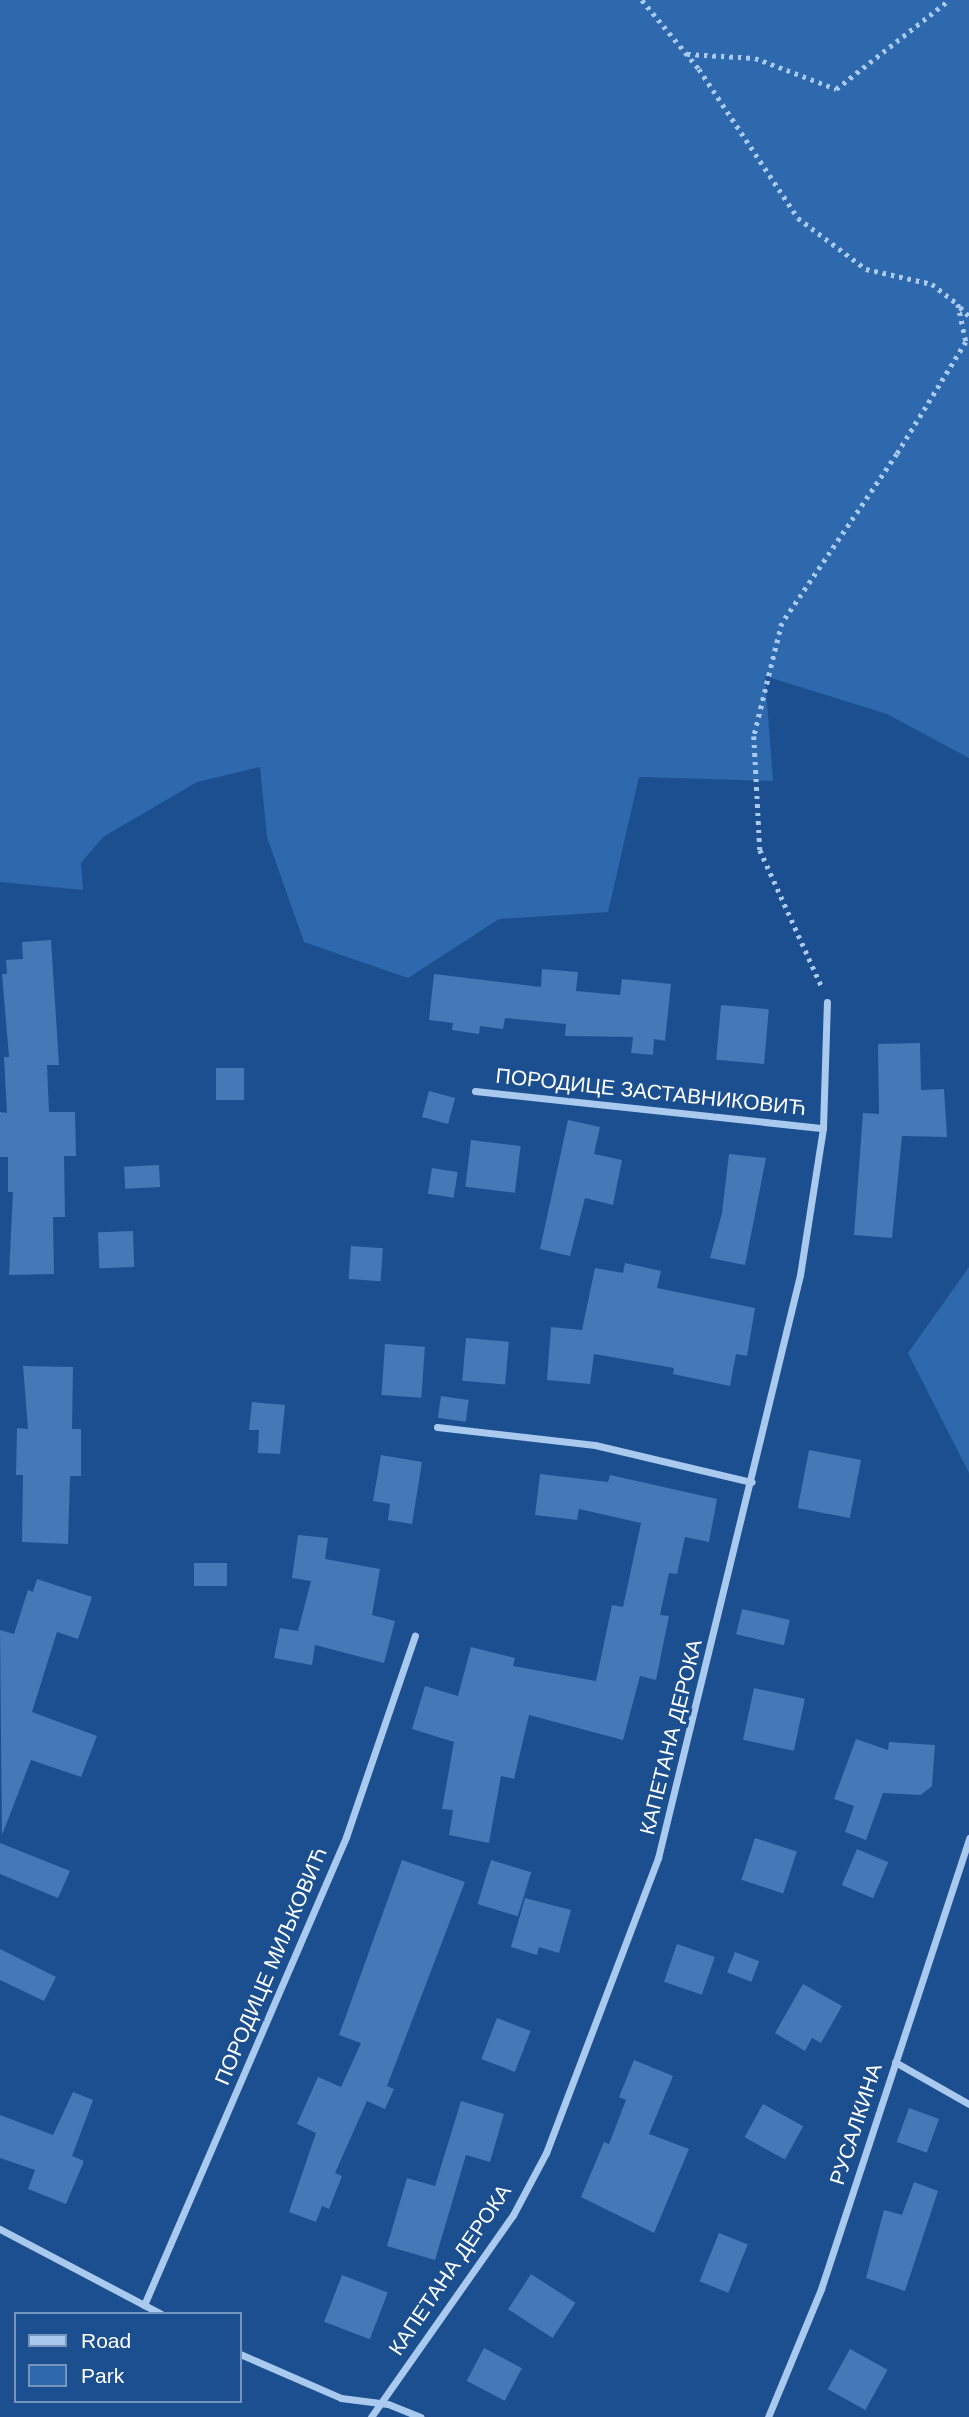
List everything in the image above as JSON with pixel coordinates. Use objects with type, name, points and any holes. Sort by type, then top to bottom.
[{"type":"street","name":"КАПЕТАНА ДЕРОКА","points":[[370,2417],[513,2215],[546,2153],[659,1858],[800,1275],[822,1128],[827,1002]]},
{"type":"street","name":"ПОРОДИЦЕ ЗАСТАВНИКОВИЋ","points":[[475,1091],[822,1128]]},
{"type":"street","points":[[437,1427],[595,1445],[752,1482]]},
{"type":"street","name":"ПОРОДИЦЕ МИЉКОВИЋ","points":[[144,2305],[346,1837],[415,1635]]},
{"type":"street","name":"РУСАЛКИНА","points":[[768,2417],[821,2289],[969,1838]]},
{"type":"street","points":[[894,2062],[969,2104]]},
{"type":"street","points":[[0,2230],[156,2312]]},
{"type":"street","points":[[242,2355],[341,2398],[379,2403],[419,2417]]},
{"type":"path","points":[[642,0],[687,54],[799,218],[866,270],[932,284],[969,316]]},
{"type":"path","points":[[687,54],[755,58],[835,89],[949,0]]},
{"type":"path","points":[[827,1002],[808,949],[760,850],[754,736],[782,623],[897,454],[966,342],[958,304]]},
{"type":"green space","points":[[0,0],[969,0],[969,758],[887,714],[765,676],[773,781],[639,777],[608,912],[499,919],[408,978],[304,942],[267,837],[260,767],[197,782],[103,837],[81,863],[83,890],[0,882]]},
{"type":"green space","points":[[969,1267],[969,1473],[908,1353]]},
{"type":"building","points":[[51,940],[59,1065],[47,1065],[49,1112],[75,1112],[76,1156],[64,1156],[65,1217],[53,1217],[54,1274],[9,1275],[13,1192],[8,1192],[8,1157],[0,1157],[0,1112],[7,1113],[4,1057],[9,1057],[2,974],[7,974],[6,960],[23,959],[22,942]]},
{"type":"building","points":[[542,969],[578,972],[576,991],[620,995],[622,979],[671,984],[665,1041],[654,1039],[653,1055],[631,1053],[633,1037],[565,1036],[566,1024],[505,1018],[503,1029],[480,1026],[479,1034],[452,1030],[453,1023],[429,1020],[434,974],[541,987]]},
{"type":"building","points":[[721,1005],[769,1009],[764,1064],[716,1060]]},
{"type":"building","points":[[920,1043],[921,1090],[944,1089],[947,1137],[902,1136],[892,1238],[854,1235],[863,1113],[879,1114],[878,1044]]},
{"type":"building","points":[[216,1068],[244,1068],[244,1100],[216,1100]]},
{"type":"building","points":[[429,1091],[455,1098],[448,1124],[422,1117]]},
{"type":"building","points":[[568,1120],[600,1127],[594,1154],[622,1160],[613,1205],[585,1198],[570,1256],[540,1249]]},
{"type":"building","points":[[471,1140],[521,1146],[515,1193],[465,1187]]},
{"type":"building","points":[[729,1154],[766,1158],[745,1265],[710,1258],[722,1213]]},
{"type":"building","points":[[159,1165],[160,1187],[125,1189],[124,1167]]},
{"type":"building","points":[[432,1168],[458,1172],[454,1198],[428,1194]]},
{"type":"building","points":[[133,1231],[134,1267],[99,1268],[98,1232]]},
{"type":"building","points":[[351,1246],[383,1248],[381,1281],[349,1279]]},
{"type":"building","points":[[625,1263],[661,1271],[657,1288],[755,1308],[747,1356],[736,1354],[730,1386],[673,1374],[674,1368],[594,1354],[590,1384],[547,1380],[551,1327],[582,1330],[595,1268],[623,1273]]},
{"type":"building","points":[[466,1338],[509,1342],[505,1385],[462,1381]]},
{"type":"building","points":[[385,1344],[425,1347],[421,1398],[381,1395]]},
{"type":"building","points":[[23,1366],[73,1367],[72,1429],[81,1429],[81,1476],[70,1476],[68,1544],[22,1542],[23,1475],[16,1475],[17,1428],[28,1429]]},
{"type":"building","points":[[441,1396],[469,1400],[466,1422],[438,1418]]},
{"type":"building","points":[[252,1402],[285,1405],[280,1454],[258,1453],[259,1430],[249,1430]]},
{"type":"building","points":[[809,1450],[861,1460],[850,1518],[798,1508]]},
{"type":"building","points":[[381,1455],[422,1462],[412,1524],[388,1520],[390,1504],[373,1501]]},
{"type":"building","points":[[540,1474],[608,1482],[610,1475],[717,1499],[709,1542],[685,1537],[677,1574],[669,1573],[660,1615],[669,1616],[656,1680],[640,1676],[623,1740],[529,1715],[514,1779],[501,1776],[489,1843],[449,1835],[453,1810],[442,1809],[454,1742],[412,1729],[425,1686],[458,1696],[471,1647],[515,1658],[513,1666],[596,1681],[612,1605],[623,1607],[641,1523],[579,1509],[577,1520],[535,1515]]},
{"type":"building","points":[[298,1535],[328,1538],[325,1559],[380,1569],[372,1615],[395,1621],[384,1663],[315,1645],[312,1665],[274,1658],[280,1628],[298,1631],[311,1581],[292,1578]]},
{"type":"building","points":[[194,1563],[227,1563],[227,1586],[194,1586]]},
{"type":"building","points":[[37,1579],[92,1597],[78,1639],[57,1632],[32,1712],[97,1736],[81,1777],[31,1760],[2,1835],[0,1630],[14,1634],[28,1590],[33,1592]]},
{"type":"building","points":[[742,1609],[790,1620],[784,1645],[736,1634]]},
{"type":"building","points":[[754,1688],[805,1699],[794,1751],[743,1740]]},
{"type":"building","points":[[856,1739],[888,1750],[889,1742],[935,1745],[932,1786],[921,1795],[883,1793],[866,1840],[845,1832],[854,1806],[834,1799]]},
{"type":"building","points":[[755,1838],[797,1852],[783,1893],[741,1880]]},
{"type":"building","points":[[0,1843],[70,1871],[58,1898],[0,1874]]},
{"type":"building","points":[[857,1849],[888,1862],[873,1898],[842,1885]]},
{"type":"building","points":[[402,1860],[465,1882],[387,2086],[394,2089],[385,2109],[367,2101],[335,2173],[342,2176],[329,2209],[322,2206],[316,2222],[289,2212],[316,2133],[297,2124],[318,2077],[341,2087],[361,2043],[339,2035]]},
{"type":"building","points":[[491,1860],[531,1872],[518,1916],[478,1904]]},
{"type":"building","points":[[525,1898],[571,1910],[559,1953],[539,1947],[537,1955],[511,1947]]},
{"type":"building","points":[[677,1944],[715,1957],[702,1995],[664,1982]]},
{"type":"building","points":[[0,1949],[56,1977],[44,2001],[0,1980]]},
{"type":"building","points":[[735,1952],[759,1961],[751,1982],[727,1973]]},
{"type":"building","points":[[803,1984],[842,2006],[821,2043],[812,2038],[805,2051],[775,2033]]},
{"type":"building","points":[[497,2018],[531,2031],[515,2072],[481,2059]]},
{"type":"building","points":[[634,2060],[673,2076],[649,2134],[689,2149],[654,2233],[581,2197],[604,2142],[609,2144],[626,2100],[619,2097]]},
{"type":"building","points":[[73,2092],[93,2100],[72,2156],[84,2161],[66,2204],[28,2189],[35,2170],[0,2158],[0,2115],[53,2135]]},
{"type":"building","points":[[461,2101],[504,2114],[490,2162],[466,2155],[435,2260],[387,2246],[407,2178],[435,2186]]},
{"type":"building","points":[[763,2104],[803,2126],[785,2160],[745,2137]]},
{"type":"building","points":[[909,2108],[939,2119],[927,2153],[897,2142]]},
{"type":"building","points":[[914,2182],[938,2191],[905,2291],[866,2278],[884,2210],[902,2215]]},
{"type":"building","points":[[719,2233],[748,2245],[728,2293],[700,2281]]},
{"type":"building","points":[[531,2274],[575,2303],[553,2338],[508,2309]]},
{"type":"building","points":[[342,2275],[388,2293],[370,2339],[324,2322]]},
{"type":"building","points":[[484,2348],[522,2368],[505,2401],[467,2381]]},
{"type":"building","points":[[850,2349],[888,2370],[865,2410],[828,2389]]}]
